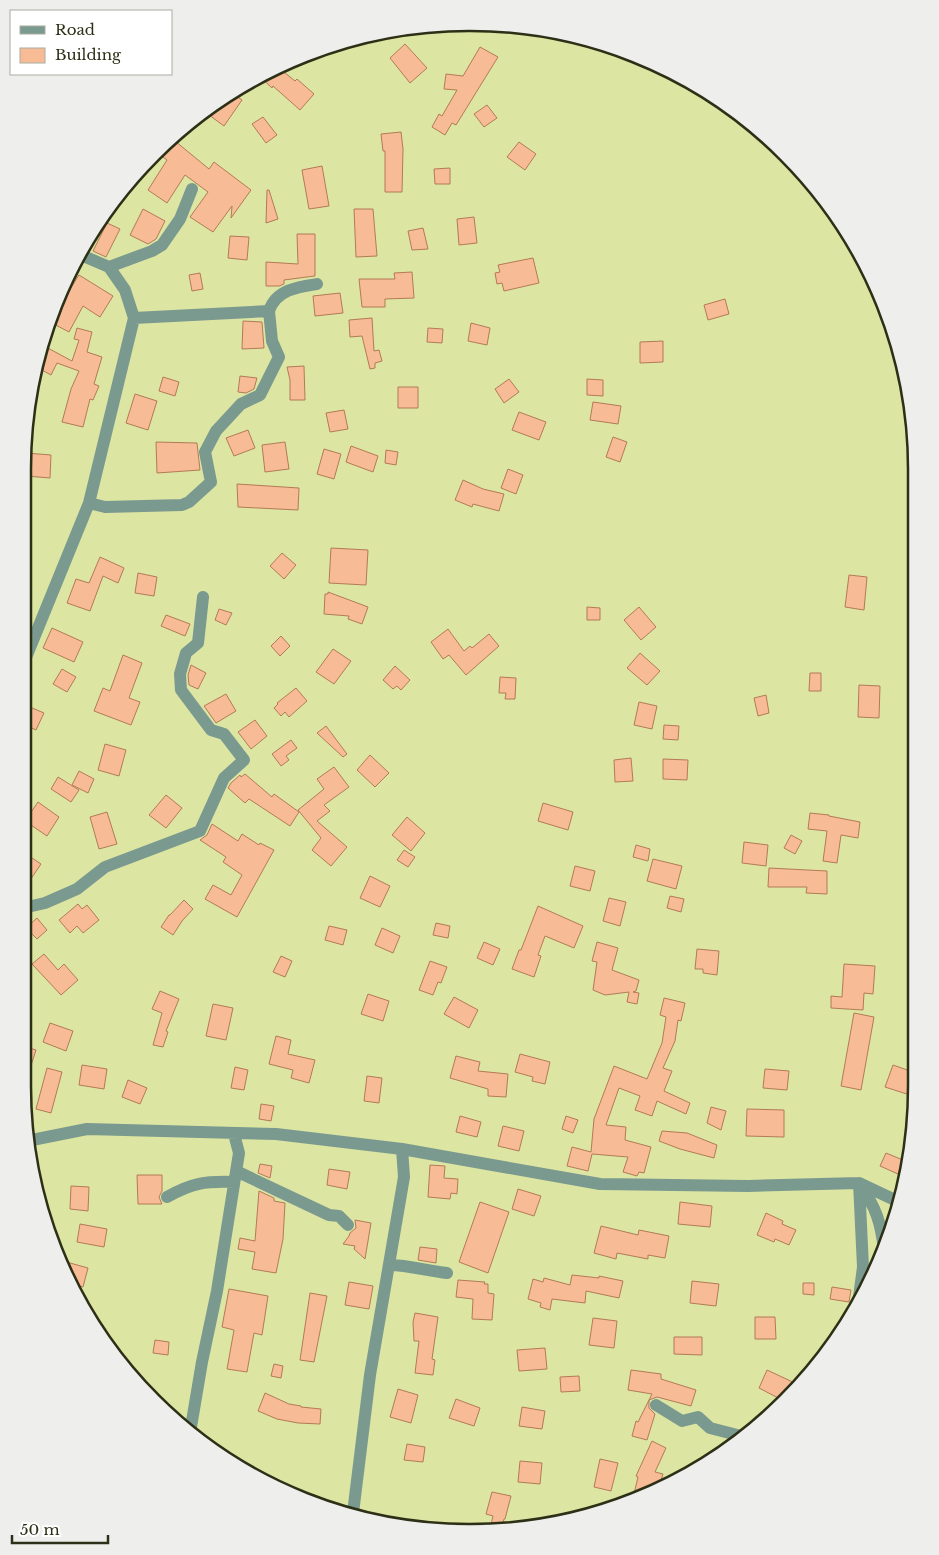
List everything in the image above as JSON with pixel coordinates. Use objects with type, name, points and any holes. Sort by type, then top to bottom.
[{"type":"street","points":[[109,267],[152,251],[162,245],[180,218],[192,190]]},
{"type":"street","points":[[31,645],[89,503],[134,318],[125,290],[109,267],[86,257]]},
{"type":"street","points":[[89,503],[105,507],[182,505],[189,502],[211,482],[205,452],[216,431],[241,404],[260,395],[279,357],[272,341],[269,311],[272,302],[282,294],[299,286],[317,284]]},
{"type":"street","points":[[134,318],[269,311]]},
{"type":"street","points":[[31,906],[45,903],[77,889],[105,867],[200,831],[224,778],[244,760],[224,734],[211,730],[181,690],[180,674],[186,653],[198,643],[203,598]]},
{"type":"street","points":[[35,1139],[87,1129],[276,1134],[402,1149],[600,1184],[748,1186],[858,1182],[893,1199]]},
{"type":"street","points":[[191,1423],[217,1291],[239,1153],[234,1134]]},
{"type":"street","points":[[354,1508],[370,1375],[404,1177],[402,1149]]},
{"type":"street","points":[[167,1197],[184,1187],[235,1176],[329,1214],[339,1216],[348,1224]]},
{"type":"street","points":[[858,1182],[872,1200],[882,1232]]},
{"type":"street","points":[[858,1182],[863,1267],[861,1283]]},
{"type":"street","points":[[389,1265],[401,1265],[421,1270],[448,1273]]},
{"type":"street","points":[[656,1405],[682,1421],[698,1417],[710,1428],[734,1434]]},
{"type":"building","points":[[405,44],[427,68],[410,83],[390,58]]},
{"type":"building","points":[[480,47],[498,57],[456,125],[452,123],[445,135],[432,127],[439,114],[442,116],[457,90],[444,89],[446,74],[463,76]]},
{"type":"building","points":[[284,72],[295,81],[297,79],[314,94],[300,110],[273,86],[272,88],[265,82]]},
{"type":"building","points":[[238,97],[242,100],[224,126],[211,116]]},
{"type":"building","points":[[487,105],[497,118],[484,127],[474,114]]},
{"type":"building","points":[[263,117],[277,135],[266,143],[252,124]]},
{"type":"building","points":[[401,132],[403,149],[402,192],[385,192],[385,151],[383,151],[381,134]]},
{"type":"building","points":[[519,142],[536,154],[525,170],[507,157]]},
{"type":"building","points":[[178,143],[209,169],[214,162],[251,190],[231,218],[232,206],[213,232],[190,217],[208,192],[185,175],[167,203],[148,190],[167,160],[163,157]]},
{"type":"building","points":[[322,166],[329,206],[309,209],[302,170]]},
{"type":"building","points":[[450,168],[450,184],[435,184],[434,169]]},
{"type":"building","points":[[267,190],[269,190],[278,219],[266,223]]},
{"type":"building","points":[[143,209],[165,221],[156,239],[148,244],[130,235]]},
{"type":"building","points":[[354,209],[373,209],[377,256],[356,257]]},
{"type":"building","points":[[474,217],[477,243],[459,245],[457,219]]},
{"type":"building","points":[[107,223],[120,229],[106,257],[93,251]]},
{"type":"building","points":[[423,228],[428,249],[412,250],[408,231]]},
{"type":"building","points":[[297,234],[315,234],[315,276],[284,280],[284,284],[279,286],[266,286],[266,262],[298,264]]},
{"type":"building","points":[[230,236],[249,237],[247,260],[228,258]]},
{"type":"building","points":[[533,258],[539,283],[504,291],[502,283],[497,284],[495,273],[500,272],[498,265]]},
{"type":"building","points":[[412,272],[414,298],[385,299],[385,307],[362,307],[359,279],[395,279],[394,273]]},
{"type":"building","points":[[200,273],[203,289],[192,291],[189,275]]},
{"type":"building","points":[[79,275],[113,296],[100,317],[83,306],[69,332],[56,325],[71,287]]},
{"type":"building","points":[[340,293],[343,313],[315,316],[313,296]]},
{"type":"building","points":[[725,299],[729,314],[708,320],[704,305]]},
{"type":"building","points":[[372,318],[374,351],[379,350],[382,361],[375,363],[375,368],[370,369],[362,336],[350,337],[349,320]]},
{"type":"building","points":[[243,321],[262,322],[264,348],[242,349]]},
{"type":"building","points":[[471,323],[490,328],[487,345],[468,341]]},
{"type":"building","points":[[77,328],[92,332],[87,352],[102,357],[94,384],[99,386],[93,400],[90,399],[83,427],[62,422],[71,389],[79,371],[57,363],[51,375],[43,371],[49,348],[72,361],[79,340],[74,339]]},
{"type":"building","points":[[428,328],[443,329],[442,343],[427,342]]},
{"type":"building","points":[[663,341],[663,362],[640,363],[640,342]]},
{"type":"building","points":[[304,366],[305,400],[290,400],[290,380],[287,367]]},
{"type":"building","points":[[240,376],[257,378],[254,389],[246,393],[238,392]]},
{"type":"building","points":[[163,377],[179,382],[175,396],[159,391]]},
{"type":"building","points":[[509,379],[519,392],[504,403],[495,389]]},
{"type":"building","points":[[587,379],[603,380],[603,396],[587,395]]},
{"type":"building","points":[[398,387],[418,387],[418,408],[398,408]]},
{"type":"building","points":[[135,394],[157,401],[148,430],[126,423]]},
{"type":"building","points":[[593,402],[621,406],[618,424],[590,420]]},
{"type":"building","points":[[344,410],[348,429],[330,432],[326,413]]},
{"type":"building","points":[[519,412],[546,422],[539,440],[512,430]]},
{"type":"building","points":[[248,430],[255,448],[234,456],[226,438]]},
{"type":"building","points":[[613,437],[627,442],[620,462],[606,457]]},
{"type":"building","points":[[156,442],[197,443],[200,470],[157,473]]},
{"type":"building","points":[[285,442],[289,469],[265,472],[262,445]]},
{"type":"building","points":[[351,446],[378,456],[373,472],[346,462]]},
{"type":"building","points":[[324,449],[341,454],[334,479],[317,474]]},
{"type":"building","points":[[386,450],[398,452],[396,465],[385,463]]},
{"type":"building","points":[[32,453],[51,455],[50,478],[31,476]]},
{"type":"building","points":[[508,469],[523,475],[516,494],[501,488]]},
{"type":"building","points":[[463,480],[483,489],[504,494],[499,511],[473,504],[472,507],[455,500]]},
{"type":"building","points":[[237,484],[299,488],[298,510],[238,507]]},
{"type":"building","points":[[331,548],[368,550],[366,585],[329,583]]},
{"type":"building","points":[[282,553],[296,565],[284,579],[270,566]]},
{"type":"building","points":[[100,557],[124,568],[118,583],[103,576],[90,611],[67,603],[76,579],[89,583]]},
{"type":"building","points":[[138,573],[157,577],[154,596],[135,593]]},
{"type":"building","points":[[849,575],[867,577],[864,610],[845,607]]},
{"type":"building","points":[[328,592],[368,607],[362,624],[348,619],[349,616],[324,614],[325,594],[328,594]]},
{"type":"building","points":[[587,607],[600,608],[600,620],[587,620]]},
{"type":"building","points":[[639,607],[656,627],[641,640],[624,620]]},
{"type":"building","points":[[219,609],[232,613],[226,625],[215,620]]},
{"type":"building","points":[[166,615],[190,624],[185,636],[161,626]]},
{"type":"building","points":[[52,628],[83,642],[74,662],[43,648]]},
{"type":"building","points":[[448,629],[464,651],[470,646],[472,648],[489,634],[499,646],[466,675],[449,655],[443,659],[431,642]]},
{"type":"building","points":[[281,636],[290,646],[280,656],[271,646]]},
{"type":"building","points":[[333,649],[351,661],[334,684],[316,672]]},
{"type":"building","points":[[640,653],[660,671],[647,685],[627,668]]},
{"type":"building","points":[[123,655],[142,663],[129,698],[140,702],[131,725],[94,711],[103,688],[110,691]]},
{"type":"building","points":[[191,665],[206,673],[198,689],[189,685],[188,675]]},
{"type":"building","points":[[395,666],[410,680],[401,690],[397,686],[393,689],[383,680]]},
{"type":"building","points":[[62,669],[76,677],[67,692],[53,684]]},
{"type":"building","points":[[810,673],[821,673],[821,691],[809,691]]},
{"type":"building","points":[[500,677],[516,678],[515,699],[505,699],[506,693],[499,693]]},
{"type":"building","points":[[859,685],[880,686],[879,718],[858,717]]},
{"type":"building","points":[[296,688],[307,701],[289,717],[285,712],[281,716],[274,708],[277,703]]},
{"type":"building","points":[[226,694],[236,711],[216,723],[204,706]]},
{"type":"building","points":[[766,695],[769,713],[758,716],[754,698]]},
{"type":"building","points":[[639,702],[657,706],[652,729],[634,725]]},
{"type":"building","points":[[31,708],[44,713],[36,730],[31,728]]},
{"type":"building","points":[[255,720],[267,736],[251,749],[238,732]]},
{"type":"building","points":[[664,725],[679,726],[678,740],[663,739]]},
{"type":"building","points":[[326,726],[347,754],[343,757],[317,733]]},
{"type":"building","points":[[291,740],[297,748],[286,756],[289,760],[281,766],[272,754]]},
{"type":"building","points":[[105,744],[126,750],[119,776],[98,770]]},
{"type":"building","points":[[370,755],[389,773],[375,787],[357,770]]},
{"type":"building","points":[[631,758],[633,781],[615,782],[614,760]]},
{"type":"building","points":[[663,759],[688,760],[687,780],[663,779]]},
{"type":"building","points":[[334,767],[349,787],[324,805],[330,811],[317,821],[347,847],[331,866],[312,850],[321,838],[298,810],[324,789],[317,779]]},
{"type":"building","points":[[79,771],[94,779],[88,793],[72,785]]},
{"type":"building","points":[[245,774],[272,797],[274,794],[299,812],[290,826],[249,799],[245,803],[228,788],[240,775],[241,777]]},
{"type":"building","points":[[58,777],[79,790],[71,802],[51,789]]},
{"type":"building","points":[[166,795],[182,808],[166,828],[149,815]]},
{"type":"building","points":[[38,802],[59,817],[47,836],[31,825],[31,812]]},
{"type":"building","points":[[543,803],[573,812],[568,830],[538,821]]},
{"type":"building","points":[[107,812],[117,844],[99,849],[90,817]]},
{"type":"building","points":[[810,813],[860,822],[858,838],[841,835],[837,863],[823,861],[827,831],[808,829]]},
{"type":"building","points":[[407,817],[425,833],[411,851],[392,835]]},
{"type":"building","points":[[212,824],[238,841],[242,834],[259,845],[260,843],[274,850],[237,917],[205,899],[213,885],[231,895],[242,875],[223,862],[226,857],[200,840],[207,835]]},
{"type":"building","points":[[791,835],[802,841],[795,854],[784,848]]},
{"type":"building","points":[[744,842],[768,845],[766,866],[742,863]]},
{"type":"building","points":[[636,845],[650,849],[648,861],[633,857]]},
{"type":"building","points":[[404,850],[415,857],[408,867],[397,860]]},
{"type":"building","points":[[32,858],[41,864],[31,879]]},
{"type":"building","points":[[653,859],[682,866],[676,889],[647,881]]},
{"type":"building","points":[[575,866],[595,871],[590,891],[570,886]]},
{"type":"building","points":[[769,868],[827,871],[827,894],[806,893],[807,887],[768,887]]},
{"type":"building","points":[[370,876],[390,886],[380,907],[360,898]]},
{"type":"building","points":[[670,896],[684,899],[681,912],[667,908]]},
{"type":"building","points":[[609,898],[626,902],[620,926],[603,921]]},
{"type":"building","points":[[184,900],[193,909],[173,935],[161,927],[169,915]]},
{"type":"building","points":[[78,904],[82,909],[87,905],[99,920],[83,933],[77,926],[70,933],[59,920]]},
{"type":"building","points":[[538,906],[583,926],[574,948],[545,936],[538,955],[541,956],[534,977],[512,969]]},
{"type":"building","points":[[37,918],[47,930],[37,939],[31,933],[31,923]]},
{"type":"building","points":[[436,923],[450,926],[448,938],[433,935]]},
{"type":"building","points":[[329,926],[347,930],[343,945],[325,940]]},
{"type":"building","points":[[382,928],[400,936],[393,953],[375,945]]},
{"type":"building","points":[[484,942],[500,949],[493,965],[477,958]]},
{"type":"building","points":[[597,942],[618,948],[612,970],[639,980],[636,991],[633,992],[639,993],[637,1004],[627,1002],[629,992],[605,995],[593,990],[597,962],[592,961]]},
{"type":"building","points":[[697,949],[719,951],[717,975],[703,973],[703,969],[695,969]]},
{"type":"building","points":[[44,954],[58,970],[64,964],[78,980],[61,995],[32,964]]},
{"type":"building","points":[[281,956],[292,961],[285,977],[273,972]]},
{"type":"building","points":[[430,961],[447,967],[441,983],[438,982],[433,995],[419,990]]},
{"type":"building","points":[[844,964],[875,966],[873,994],[864,993],[863,1010],[831,1008],[831,996],[842,997]]},
{"type":"building","points":[[160,991],[179,999],[166,1031],[168,1032],[163,1047],[153,1045],[162,1013],[152,1009]]},
{"type":"building","points":[[368,994],[389,1001],[383,1021],[361,1014]]},
{"type":"building","points":[[454,997],[478,1010],[469,1028],[444,1014]]},
{"type":"building","points":[[664,998],[685,1003],[681,1021],[678,1020],[675,1041],[663,1068],[672,1071],[664,1091],[690,1103],[686,1114],[657,1101],[652,1116],[635,1110],[640,1096],[619,1088],[606,1125],[626,1127],[625,1140],[651,1147],[644,1173],[639,1172],[637,1176],[623,1172],[628,1157],[592,1154],[588,1171],[567,1166],[572,1147],[591,1152],[594,1119],[614,1066],[647,1079],[662,1043],[666,1017],[660,1015]]},
{"type":"building","points":[[213,1004],[233,1008],[226,1040],[206,1036]]},
{"type":"building","points":[[854,1013],[874,1017],[861,1090],[841,1086]]},
{"type":"building","points":[[50,1023],[73,1031],[66,1051],[43,1042]]},
{"type":"building","points":[[276,1036],[291,1040],[288,1054],[315,1060],[309,1083],[291,1078],[293,1070],[269,1064]]},
{"type":"building","points":[[31,1048],[36,1050],[31,1065]]},
{"type":"building","points":[[520,1054],[550,1062],[545,1084],[532,1081],[533,1077],[515,1072]]},
{"type":"building","points":[[456,1056],[480,1062],[478,1071],[508,1074],[506,1097],[488,1096],[488,1089],[450,1078]]},
{"type":"building","points":[[82,1065],[107,1069],[104,1089],[79,1085]]},
{"type":"building","points":[[893,1065],[908,1070],[908,1094],[885,1087]]},
{"type":"building","points":[[235,1067],[248,1070],[244,1090],[231,1088]]},
{"type":"building","points":[[47,1068],[62,1072],[51,1113],[36,1109]]},
{"type":"building","points":[[765,1069],[789,1071],[787,1090],[763,1088]]},
{"type":"building","points":[[367,1076],[382,1078],[379,1103],[364,1101]]},
{"type":"building","points":[[128,1080],[147,1088],[140,1104],[122,1097]]},
{"type":"building","points":[[261,1104],[274,1106],[271,1121],[259,1119]]},
{"type":"building","points":[[711,1107],[726,1111],[721,1130],[707,1123]]},
{"type":"building","points":[[747,1109],[784,1110],[784,1137],[746,1136]]},
{"type":"building","points":[[460,1116],[481,1122],[477,1137],[456,1132]]},
{"type":"building","points":[[566,1116],[578,1120],[573,1133],[562,1129]]},
{"type":"building","points":[[503,1126],[524,1131],[519,1151],[498,1146]]},
{"type":"building","points":[[662,1131],[687,1133],[717,1145],[714,1158],[659,1141]]},
{"type":"building","points":[[886,1153],[901,1159],[898,1174],[880,1166]]},
{"type":"building","points":[[260,1164],[272,1166],[270,1178],[258,1173]]},
{"type":"building","points":[[430,1165],[445,1166],[444,1178],[458,1179],[457,1194],[451,1193],[450,1199],[428,1197]]},
{"type":"building","points":[[329,1169],[350,1172],[347,1189],[327,1185]]},
{"type":"building","points":[[137,1175],[162,1175],[162,1191],[159,1197],[162,1204],[138,1204]]},
{"type":"building","points":[[71,1186],[89,1187],[88,1211],[70,1209]]},
{"type":"building","points":[[518,1189],[541,1196],[534,1216],[512,1209]]},
{"type":"building","points":[[259,1191],[274,1198],[274,1201],[285,1203],[283,1239],[276,1273],[252,1269],[255,1252],[238,1249],[240,1238],[255,1241]]},
{"type":"building","points":[[480,1202],[509,1212],[488,1273],[459,1262]]},
{"type":"building","points":[[680,1202],[712,1206],[710,1227],[678,1224]]},
{"type":"building","points":[[766,1213],[783,1221],[782,1224],[796,1230],[789,1245],[775,1239],[774,1242],[757,1235]]},
{"type":"building","points":[[355,1220],[371,1223],[365,1259],[354,1249],[355,1246],[343,1244],[350,1233],[356,1228]]},
{"type":"building","points":[[80,1224],[107,1229],[104,1247],[77,1242]]},
{"type":"building","points":[[601,1226],[638,1235],[639,1230],[669,1236],[665,1258],[648,1255],[648,1259],[617,1253],[616,1259],[594,1253]]},
{"type":"building","points":[[420,1247],[437,1249],[436,1263],[418,1260]]},
{"type":"building","points":[[69,1263],[88,1268],[83,1287],[80,1286]]},
{"type":"building","points":[[572,1275],[599,1278],[599,1276],[623,1281],[619,1298],[586,1291],[585,1303],[552,1299],[550,1310],[540,1307],[541,1303],[528,1299],[533,1279],[543,1282],[544,1278],[570,1285]]},
{"type":"building","points":[[458,1280],[485,1282],[484,1284],[488,1284],[488,1293],[494,1294],[492,1320],[472,1319],[473,1299],[456,1297]]},
{"type":"building","points":[[692,1281],[719,1284],[716,1306],[690,1303]]},
{"type":"building","points":[[349,1282],[373,1286],[369,1309],[345,1305]]},
{"type":"building","points":[[803,1283],[814,1283],[814,1295],[803,1294]]},
{"type":"building","points":[[832,1287],[851,1290],[849,1302],[830,1299]]},
{"type":"building","points":[[229,1289],[268,1296],[262,1335],[254,1333],[247,1372],[227,1369],[234,1330],[222,1327]]},
{"type":"building","points":[[310,1293],[327,1296],[314,1362],[300,1360]]},
{"type":"building","points":[[415,1313],[438,1317],[432,1359],[435,1360],[433,1375],[415,1373],[419,1341],[414,1341],[413,1322]]},
{"type":"building","points":[[755,1317],[775,1317],[776,1339],[755,1339]]},
{"type":"building","points":[[593,1318],[617,1321],[614,1348],[589,1345]]},
{"type":"building","points":[[674,1337],[702,1337],[702,1355],[674,1354]]},
{"type":"building","points":[[155,1340],[169,1342],[168,1355],[153,1353]]},
{"type":"building","points":[[545,1348],[547,1369],[519,1371],[517,1350]]},
{"type":"building","points":[[274,1364],[283,1366],[281,1378],[271,1376]]},
{"type":"building","points":[[631,1370],[661,1374],[661,1379],[696,1390],[691,1406],[657,1397],[649,1400],[652,1394],[628,1390]]},
{"type":"building","points":[[767,1370],[792,1382],[777,1397],[759,1388]]},
{"type":"building","points":[[579,1376],[580,1391],[561,1392],[560,1377]]},
{"type":"building","points":[[398,1389],[418,1395],[411,1423],[390,1417]]},
{"type":"building","points":[[265,1393],[289,1404],[321,1409],[320,1424],[298,1423],[277,1419],[258,1411]]},
{"type":"building","points":[[456,1399],[480,1408],[474,1426],[449,1418]]},
{"type":"building","points":[[649,1400],[649,1408],[655,1414],[647,1440],[632,1436],[636,1421],[638,1422]]},
{"type":"building","points":[[522,1407],[545,1411],[542,1429],[519,1426]]},
{"type":"building","points":[[652,1441],[666,1448],[655,1472],[663,1474],[661,1480],[635,1491],[638,1477],[636,1476]]},
{"type":"building","points":[[407,1444],[425,1447],[423,1462],[404,1460]]},
{"type":"building","points":[[600,1459],[618,1463],[611,1491],[594,1487]]},
{"type":"building","points":[[520,1461],[542,1463],[540,1484],[518,1482]]},
{"type":"building","points":[[492,1492],[511,1496],[503,1522],[491,1523],[493,1516],[486,1514]]}]
